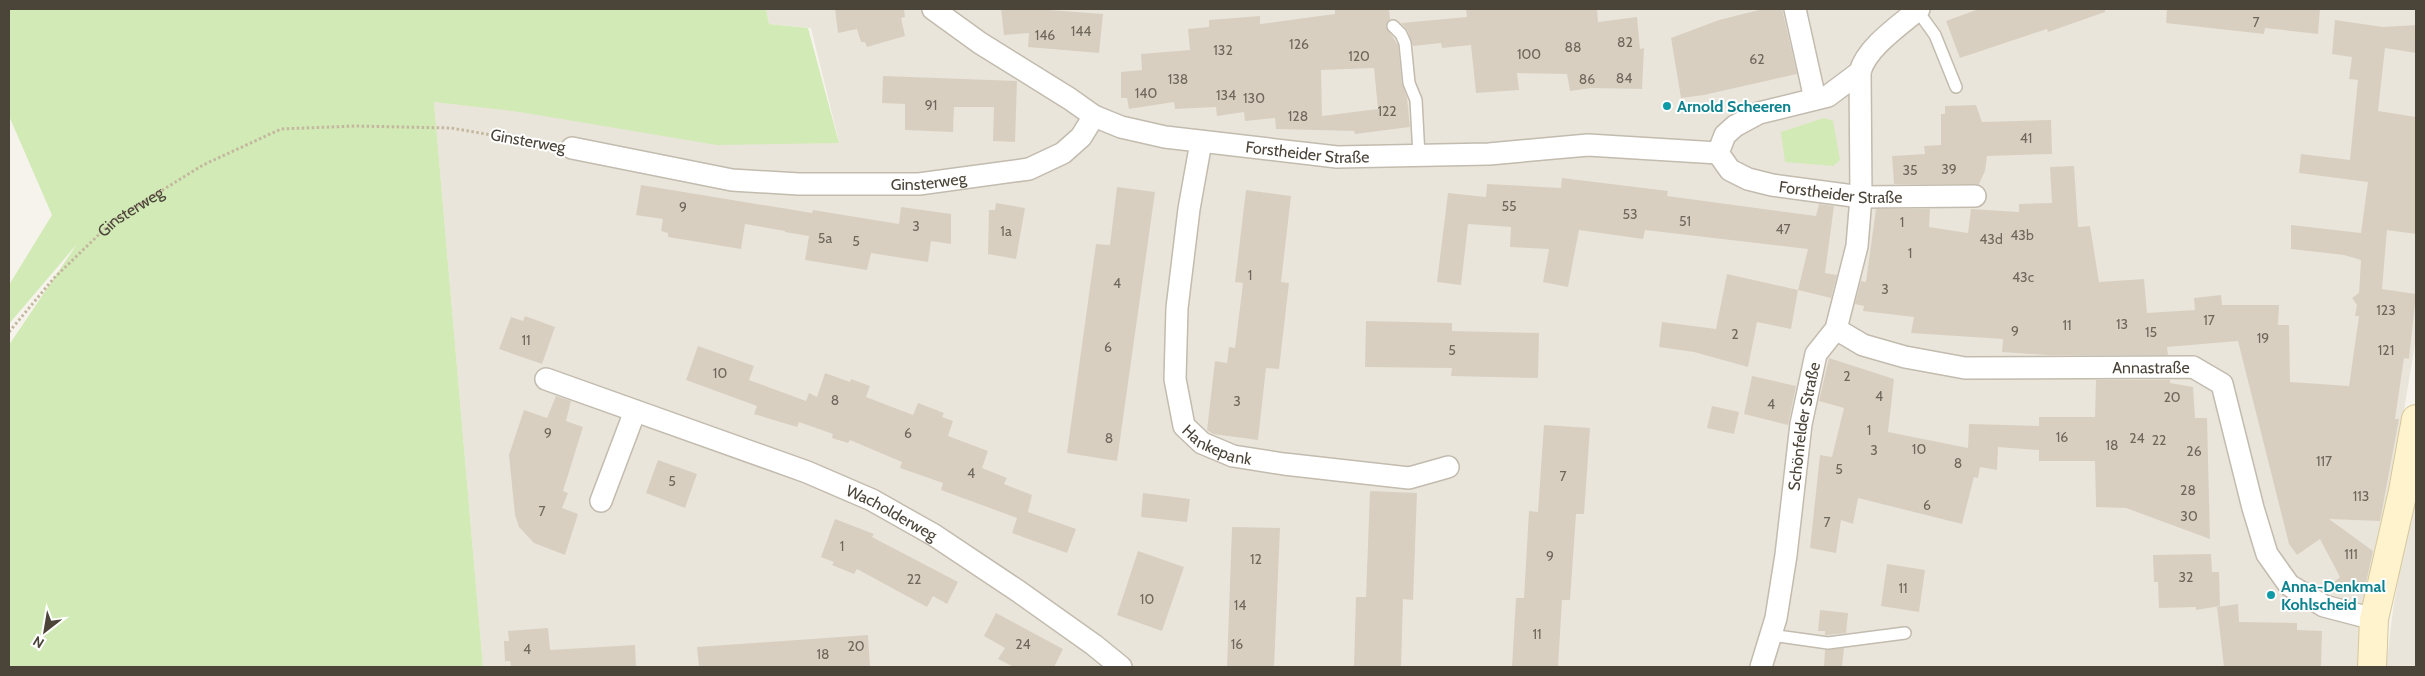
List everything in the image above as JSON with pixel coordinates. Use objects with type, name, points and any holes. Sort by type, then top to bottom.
[{"type":"street","name":"Forstheider Straße","points":[[933,9],[980,44],[1070,99],[1094,116],[1121,127],[1201,142],[1337,157],[1489,154],[1588,145],[1718,153],[1730,170],[1748,179],[1772,184],[1861,197],[1975,196]]},
{"type":"street","points":[[1795,9],[1815,99]]},
{"type":"street","points":[[1718,153],[1725,135],[1734,126],[1759,113],[1828,96],[1860,72],[1863,62],[1886,37],[1918,9]]},
{"type":"street","name":"Schönfelder Straße","points":[[1761,667],[1776,618],[1786,555],[1801,424],[1816,354],[1836,329],[1857,246],[1861,197],[1860,72]]},
{"type":"street","name":"Ginsterweg","points":[[572,148],[732,180],[799,184],[919,184],[1029,169],[1063,154],[1082,137],[1094,116]]},
{"type":"street","name":"Hankepank","points":[[1201,142],[1189,209],[1177,308],[1175,379],[1184,426],[1202,443],[1233,456],[1284,464],[1409,478],[1448,466]]},
{"type":"street","name":"Annastraße","points":[[1836,329],[1863,345],[1905,357],[1965,368],[2193,367],[2222,384],[2253,508],[2267,554],[2289,585],[2324,606],[2374,619]]},
{"type":"street","name":"Wacholderweg","points":[[546,379],[807,472],[872,500],[934,535],[1094,645],[1121,667]]},
{"type":"street","points":[[600,501],[635,411]]},
{"type":"street","points":[[2372,667],[2374,619],[2403,490],[2416,419]]},
{"type":"lane","points":[[1918,9],[1935,35],[1956,87]]},
{"type":"lane","points":[[1393,26],[1401,34],[1405,43],[1409,83],[1416,100],[1419,156]]},
{"type":"lane","points":[[1771,635],[1828,643],[1904,633]]},
{"type":"path","name":"Ginsterweg","points":[[9,332],[54,278],[114,220],[203,165],[281,128],[355,126],[451,128],[572,148]]},
{"type":"shaded area","points":[[766,9],[2416,9],[2416,338],[2371,608],[2365,667],[483,667],[434,102],[839,142],[811,28],[769,24]]},
{"type":"shaded area","points":[[2416,473],[2416,667],[2386,667],[2393,610]]},
{"type":"green space","points":[[9,9],[766,9],[769,24],[808,28],[839,143],[717,145],[520,112],[434,102],[483,667],[9,667],[9,345],[77,244],[9,324],[9,285],[52,215],[9,116]]},
{"type":"green space","points":[[1824,118],[1833,121],[1840,160],[1833,166],[1785,162],[1781,132]]},
{"type":"building","points":[[835,9],[904,9],[905,17],[901,18],[905,36],[867,47],[865,42],[861,42],[857,29],[838,33]]},
{"type":"building","points":[[1001,9],[1037,9],[1103,14],[1099,53],[1028,47],[1029,33],[1004,35]]},
{"type":"building","points":[[1335,9],[1389,9],[1390,19],[1386,27],[1398,45],[1402,84],[1407,98],[1410,127],[1355,134],[1354,131],[1276,129],[1275,118],[1245,121],[1244,112],[1217,116],[1216,107],[1175,109],[1174,102],[1129,109],[1127,98],[1121,98],[1121,72],[1142,70],[1141,54],[1190,50],[1188,29],[1209,27],[1209,20],[1260,16],[1260,24],[1335,14]],"holes":[[[1374,68],[1378,109],[1322,116],[1321,70]]]},
{"type":"building","points":[[1466,9],[1597,9],[1598,22],[1637,17],[1640,49],[1644,48],[1642,89],[1592,88],[1570,91],[1567,74],[1517,73],[1519,90],[1476,93],[1471,45],[1442,48],[1441,43],[1413,46],[1408,31],[1401,23],[1467,17]]},
{"type":"building","points":[[1763,9],[1782,9],[1797,74],[1704,95],[1681,98],[1671,38],[1719,20]]},
{"type":"building","points":[[1979,9],[2105,9],[2105,12],[2048,32],[2047,29],[1960,58],[1946,21]]},
{"type":"building","points":[[2167,9],[2320,9],[2318,34],[2265,28],[2264,34],[2166,23]]},
{"type":"building","points":[[2335,20],[2383,27],[2416,25],[2416,53],[2385,48],[2378,111],[2416,117],[2416,234],[2387,230],[2382,289],[2416,294],[2409,359],[2404,358],[2395,419],[2399,419],[2380,521],[2329,519],[2373,551],[2366,583],[2359,590],[2330,586],[2340,577],[2320,539],[2297,555],[2289,544],[2238,341],[2167,347],[2168,355],[2047,355],[2002,352],[2003,339],[1911,333],[1914,317],[1863,311],[1864,306],[1855,304],[1861,281],[1866,282],[1876,209],[1930,209],[1929,227],[1968,233],[1971,209],[2019,212],[2019,204],[2052,203],[2050,167],[2074,166],[2078,227],[2090,226],[2099,282],[2144,279],[2147,313],[2195,310],[2194,298],[2221,295],[2222,305],[2279,305],[2278,325],[2289,325],[2290,382],[2349,386],[2359,316],[2355,316],[2357,305],[2352,298],[2359,293],[2361,260],[2344,255],[2291,249],[2291,225],[2361,233],[2368,182],[2299,173],[2301,154],[2350,160],[2358,80],[2349,79],[2352,57],[2332,54]]},
{"type":"building","points":[[883,76],[1017,81],[1015,142],[993,141],[994,107],[954,107],[953,132],[905,130],[905,104],[882,103]]},
{"type":"building","points":[[1976,105],[1982,122],[2051,120],[2052,154],[1987,156],[1985,171],[1979,184],[1894,184],[1892,156],[1925,154],[1924,146],[1941,145],[1941,114],[1945,114],[1945,106]]},
{"type":"building","points":[[1562,178],[1668,191],[1667,196],[1816,216],[1819,204],[1834,206],[1825,273],[1837,275],[1831,298],[1798,290],[1808,249],[1645,230],[1643,239],[1579,230],[1568,287],[1543,282],[1549,249],[1510,247],[1511,227],[1468,224],[1461,285],[1437,282],[1448,193],[1486,197],[1487,184],[1561,188]]},
{"type":"building","points":[[641,185],[812,213],[813,210],[899,224],[901,207],[951,214],[951,244],[931,241],[928,262],[871,253],[867,270],[805,260],[809,236],[745,224],[741,249],[668,237],[668,233],[661,231],[663,219],[636,215]]},
{"type":"building","points":[[1117,187],[1155,192],[1117,461],[1067,453],[1096,244],[1110,245]]},
{"type":"building","points":[[1246,190],[1291,196],[1281,282],[1289,283],[1279,369],[1266,368],[1258,440],[1213,434],[1207,430],[1215,361],[1227,363],[1229,347],[1235,348],[1243,283],[1235,282]]},
{"type":"building","points":[[996,203],[1025,208],[1016,259],[988,254],[989,210],[995,210]]},
{"type":"building","points":[[1727,274],[1798,290],[1791,329],[1757,322],[1748,367],[1694,352],[1659,347],[1662,322],[1716,329]]},
{"type":"building","points":[[525,316],[555,327],[542,364],[499,349],[511,317],[523,321]]},
{"type":"building","points":[[1366,321],[1452,323],[1452,331],[1539,333],[1538,378],[1451,376],[1452,368],[1365,367]]},
{"type":"building","points":[[698,346],[754,366],[749,380],[806,401],[809,393],[817,397],[825,373],[850,382],[851,379],[870,386],[866,397],[913,415],[918,403],[944,413],[942,417],[953,421],[948,436],[988,451],[982,468],[1007,478],[1004,484],[1032,495],[1028,512],[1076,529],[1067,553],[1012,533],[1017,518],[941,490],[943,483],[900,468],[902,462],[850,440],[848,443],[832,438],[833,434],[799,422],[797,427],[754,414],[757,406],[686,380]]},
{"type":"building","points":[[1829,358],[1894,379],[1888,432],[1968,448],[1969,424],[2039,426],[2039,417],[2095,417],[2096,380],[2170,380],[2170,383],[2193,387],[2195,418],[2207,418],[2210,539],[2126,508],[2096,507],[2095,461],[2039,461],[2039,450],[1998,447],[1997,470],[1980,467],[1978,478],[1974,477],[1962,524],[1858,498],[1853,524],[1841,520],[1836,553],[1810,548],[1820,455],[1832,457],[1844,408],[1819,401]]},
{"type":"building","points":[[1752,376],[1796,386],[1788,425],[1744,414]]},
{"type":"building","points":[[556,396],[571,401],[566,421],[583,427],[563,491],[568,493],[562,508],[578,514],[565,555],[534,543],[519,527],[515,515],[509,455],[524,410],[547,418]]},
{"type":"building","points":[[1712,406],[1739,412],[1734,434],[1707,428]]},
{"type":"building","points":[[1544,425],[1590,428],[1584,514],[1576,514],[1570,600],[1562,600],[1558,667],[1512,667],[1516,598],[1524,598],[1529,511],[1538,512]]},
{"type":"building","points":[[658,460],[697,474],[685,508],[646,493]]},
{"type":"building","points":[[1370,491],[1417,493],[1413,600],[1403,599],[1401,667],[1354,667],[1356,597],[1366,597]]},
{"type":"building","points":[[1143,493],[1190,499],[1187,522],[1141,517]]},
{"type":"building","points":[[835,519],[874,534],[872,537],[958,582],[947,604],[933,596],[927,607],[857,569],[854,574],[832,565],[834,562],[821,557]]},
{"type":"building","points":[[1232,527],[1280,528],[1274,667],[1227,667]]},
{"type":"building","points":[[1138,551],[1184,567],[1162,631],[1117,615]]},
{"type":"building","points":[[2211,554],[2212,572],[2219,572],[2220,606],[2196,610],[2196,607],[2159,608],[2158,582],[2154,582],[2153,555]]},
{"type":"building","points":[[1887,564],[1925,570],[1919,612],[1881,606]]},
{"type":"building","points":[[2238,604],[2239,622],[2297,623],[2297,630],[2322,631],[2321,667],[2224,667],[2217,607]]},
{"type":"building","points":[[1820,610],[1848,613],[1846,633],[1825,635],[1825,631],[1818,631]]},
{"type":"building","points":[[996,613],[1063,649],[1054,667],[1014,667],[998,659],[1005,648],[984,636]]},
{"type":"building","points":[[548,628],[550,650],[635,645],[636,667],[511,667],[510,661],[505,661],[504,641],[509,641],[508,631]]},
{"type":"building","points":[[868,635],[870,667],[699,667],[697,647]]},
{"type":"building","points":[[1844,648],[1842,667],[1824,667],[1825,650]]},
{"type":"place","name":"Arnold Scheeren","points":[[1667,106]]},
{"type":"place","name":"Anna-Denkmal Kohlscheid","points":[[2271,595]]}]
